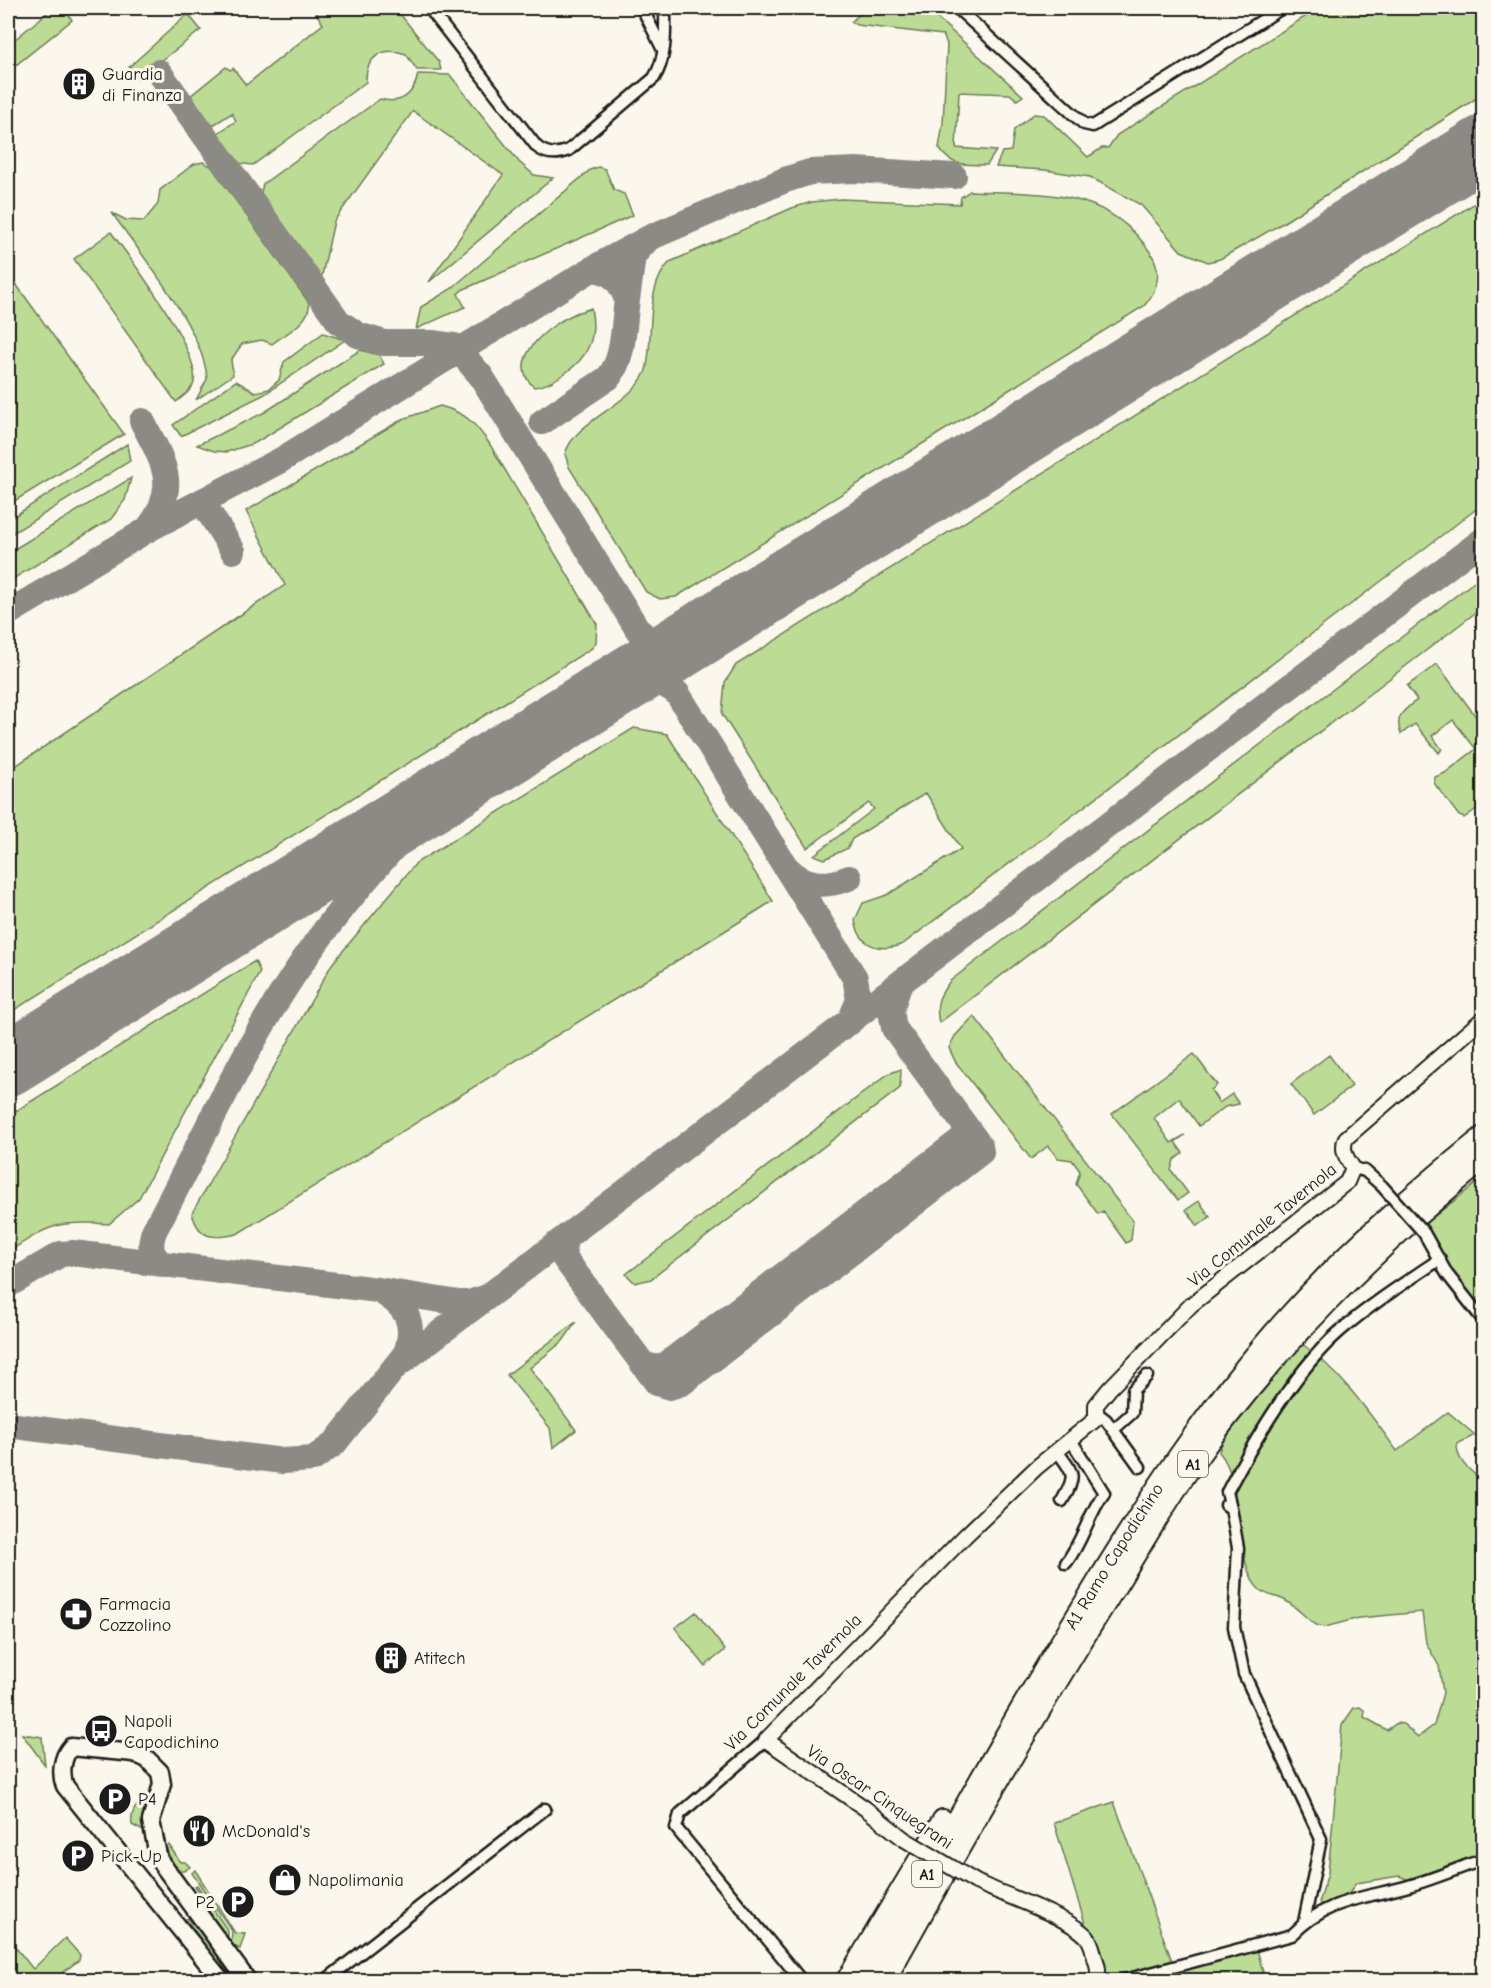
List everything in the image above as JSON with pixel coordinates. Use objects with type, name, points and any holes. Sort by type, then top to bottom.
[{"type":"highway","name":"A1 Ramo Capodichino","points":[[868,1980],[986,1767],[1122,1541],[1200,1424],[1288,1316],[1364,1239],[1484,1137]]},
{"type":"highway","name":"A1 Ramo Capodichino","points":[[885,1980],[972,1824],[1052,1688],[1191,1466],[1263,1375],[1309,1323],[1420,1214],[1484,1159]]},
{"type":"highway","points":[[847,1980],[936,1831],[961,1794],[986,1767]]},
{"type":"highway","points":[[900,1980],[962,1856],[972,1824]]},
{"type":"main road","points":[[221,1980],[64,1786],[62,1772],[71,1747],[134,1753],[147,1759],[160,1772],[162,1784],[151,1821],[159,1860],[247,1980]]},
{"type":"street","points":[[429,8],[544,152],[554,154],[569,150],[654,78],[660,68],[663,51],[665,8]]},
{"type":"street","points":[[642,8],[663,51]]},
{"type":"street","points":[[957,8],[1084,124],[1093,126],[1102,123],[1282,8]]},
{"type":"street","name":"Via Comunale Tavernola","points":[[801,1980],[676,1828],[680,1814],[766,1740],[889,1611],[1037,1467],[1096,1419],[1096,1405],[1110,1388],[1191,1305],[1347,1182],[1353,1168],[1343,1145],[1346,1138],[1484,1018]]},
{"type":"street","points":[[1353,1168],[1365,1171],[1382,1186],[1424,1233],[1447,1274],[1484,1321]]},
{"type":"street","points":[[1304,1922],[1321,1839],[1244,1674],[1234,1627],[1238,1548],[1228,1507],[1227,1492],[1255,1440],[1318,1353],[1339,1332],[1387,1294],[1440,1259]]},
{"type":"street","points":[[1113,1430],[1132,1413],[1133,1390],[1147,1376]]},
{"type":"street","points":[[1097,1413],[1106,1420],[1140,1467]]},
{"type":"street","points":[[1066,1563],[1087,1530],[1093,1509],[1104,1493],[1071,1440]]},
{"type":"street","points":[[1057,1451],[1071,1468],[1073,1482],[1062,1501]]},
{"type":"street","name":"Via Oscar Cinquegrani","points":[[766,1740],[866,1809],[904,1839],[976,1882],[1036,1907],[1085,1935],[1091,1942],[1097,1963],[1098,1977],[1095,1980]]},
{"type":"street","points":[[326,1980],[545,1809]]},
{"type":"street","points":[[1125,1980],[1292,1935],[1304,1922],[1326,1907],[1407,1886],[1484,1859]]},
{"type":"green space","points":[[53,8],[69,8],[67,12],[72,20],[11,69],[8,45]]},
{"type":"green space","points":[[313,8],[395,8],[439,62],[441,70],[417,70],[406,54],[390,51],[383,53],[372,60],[366,73],[366,82],[253,165],[237,163],[215,135],[236,121],[232,113],[210,127],[189,97],[226,67],[230,70],[233,68],[246,85],[323,24]]},
{"type":"green space","points":[[866,8],[926,8],[1023,96],[1017,100],[1010,94],[959,92],[956,148],[996,151],[987,165],[954,162],[939,148],[943,123],[947,44],[943,35],[857,25],[851,22]]},
{"type":"green space","points":[[1319,8],[1483,8],[1483,94],[1281,224],[1220,259],[1208,262],[1181,251],[1141,205],[1090,177],[1045,170],[996,167],[1002,152],[1011,151],[1014,130],[1034,114],[1044,115],[1088,157],[1102,148],[1108,148],[1117,135]]},
{"type":"green space","points":[[188,14],[201,30],[138,79],[129,67]]},
{"type":"green space","points":[[418,74],[450,75],[519,162],[534,175],[553,178],[429,282],[503,175],[413,111],[334,221],[321,280],[260,196],[263,184],[380,99],[394,101],[405,97],[413,88]]},
{"type":"green space","points":[[203,162],[211,166],[309,303],[309,310],[302,321],[272,344],[262,340],[242,344],[231,360],[233,375],[196,400],[207,379],[195,339],[169,293],[112,213],[126,220],[144,221],[158,204],[160,190],[194,164]]},
{"type":"green space","points":[[598,167],[605,169],[614,190],[624,194],[633,215],[462,290],[458,294],[465,307],[416,329],[421,307],[451,289],[590,170]]},
{"type":"green space","points":[[970,191],[1046,194],[1070,198],[1113,215],[1133,231],[1150,252],[1157,266],[1157,280],[1149,300],[1144,306],[676,597],[660,599],[646,592],[569,467],[565,454],[571,442],[580,432],[626,395],[645,373],[654,292],[663,271],[670,262],[792,208],[812,202],[841,199],[960,204],[961,197]]},
{"type":"green space","points":[[1480,200],[1484,201],[1483,504],[903,944],[886,948],[866,941],[857,929],[855,920],[863,903],[887,895],[961,849],[926,793],[852,839],[848,848],[825,859],[814,855],[874,809],[869,803],[807,848],[722,714],[725,682],[736,665]]},
{"type":"green space","points":[[111,232],[162,305],[187,349],[193,368],[194,382],[189,391],[176,402],[74,259]]},
{"type":"green space","points":[[8,273],[124,434],[8,505]]},
{"type":"green space","points":[[591,308],[592,337],[580,361],[561,376],[534,387],[526,377],[524,366],[533,344],[564,319]]},
{"type":"green space","points":[[323,333],[345,340],[263,395],[181,436],[173,425],[236,381],[255,392],[269,389],[279,380],[284,362]]},
{"type":"green space","points":[[360,350],[379,355],[384,364],[255,443],[227,452],[214,451],[197,445],[265,412]]},
{"type":"green space","points":[[440,406],[469,419],[489,443],[597,624],[596,642],[592,648],[8,1014],[8,771],[285,585],[246,511],[403,419]]},
{"type":"green space","points":[[127,444],[130,461],[8,536],[8,520]]},
{"type":"green space","points":[[131,478],[125,500],[111,519],[8,582],[8,553]]},
{"type":"green space","points":[[1483,575],[1483,607],[939,1023],[938,1001],[950,981]]},
{"type":"green space","points":[[1437,664],[1483,726],[1483,806],[1464,818],[1459,816],[1434,783],[1435,777],[1445,773],[1476,749],[1453,720],[1432,736],[1442,749],[1439,753],[1415,724],[1401,734],[1399,728],[1402,714],[1417,700],[1407,686]]},
{"type":"green space","points":[[634,728],[667,734],[773,901],[237,1234],[214,1237],[203,1233],[192,1213],[332,964],[416,863]]},
{"type":"green space","points":[[255,961],[260,972],[139,1198],[109,1224],[77,1223],[55,1226],[8,1252],[8,1116]]},
{"type":"green space","points":[[974,1016],[1133,1221],[1131,1240],[1126,1243],[1103,1211],[1098,1214],[1076,1184],[1080,1171],[1072,1160],[1058,1158],[1048,1146],[1031,1159],[955,1061],[949,1048],[955,1036]]},
{"type":"green space","points":[[1194,1054],[1217,1085],[1211,1090],[1219,1103],[1232,1094],[1239,1104],[1225,1107],[1199,1126],[1179,1098],[1154,1118],[1171,1143],[1185,1135],[1175,1142],[1183,1153],[1174,1160],[1171,1170],[1188,1193],[1178,1200],[1112,1114]]},
{"type":"green space","points":[[1329,1055],[1352,1086],[1314,1115],[1291,1084]]},
{"type":"green space","points":[[901,1069],[900,1088],[651,1279],[635,1283],[626,1274],[888,1074]]},
{"type":"green space","points":[[1483,1178],[1483,1312],[1454,1273],[1426,1223]]},
{"type":"green space","points":[[1199,1201],[1210,1217],[1198,1226],[1186,1210]]},
{"type":"green space","points":[[576,1322],[563,1341],[530,1368],[576,1430],[553,1448],[550,1428],[507,1375]]},
{"type":"green space","points":[[1301,1343],[1342,1380],[1397,1451],[1448,1412],[1475,1435],[1457,1444],[1458,1451],[1465,1465],[1483,1481],[1483,1854],[1424,1886],[1399,1876],[1356,1883],[1339,1909],[1323,1915],[1320,1900],[1328,1873],[1342,1725],[1354,1708],[1360,1707],[1365,1711],[1364,1717],[1387,1730],[1397,1723],[1403,1724],[1418,1737],[1434,1725],[1443,1693],[1439,1666],[1426,1643],[1422,1612],[1359,1618],[1325,1627],[1318,1626],[1286,1601],[1260,1590],[1252,1579],[1242,1544],[1233,1483],[1227,1465],[1219,1452],[1226,1431]]},
{"type":"green space","points":[[696,1612],[725,1650],[705,1666],[675,1628]]},
{"type":"green space","points":[[22,1734],[42,1737],[45,1765]]},
{"type":"green space","points":[[155,1785],[147,1833],[132,1825],[132,1818],[136,1807],[147,1796]]},
{"type":"green space","points":[[1114,1802],[1172,1961],[1113,1980],[1104,1980],[1102,1963],[1088,1933],[1054,1823]]},
{"type":"green space","points":[[169,1845],[180,1862],[185,1862],[190,1867],[184,1871],[177,1870],[165,1847]]},
{"type":"green space","points":[[195,1870],[235,1933],[245,1934],[240,1949],[231,1945],[232,1931],[192,1873]]},
{"type":"green space","points":[[197,1885],[228,1931],[228,1945],[203,1902],[205,1900],[195,1886]]},
{"type":"green space","points":[[188,1918],[240,1980],[231,1980],[186,1919]]},
{"type":"green space","points":[[8,1938],[33,1969],[65,1938],[80,1955],[79,1960],[53,1980],[8,1980]]},
{"type":"green space","points":[[1257,1949],[1265,1980],[1149,1980],[1148,1976]]},
{"type":"taxiway","points":[[159,72],[339,322],[358,335],[384,343],[434,343],[455,346],[481,376],[638,630],[662,644],[689,641]]},
{"type":"taxiway","points":[[1470,155],[1484,151]]},
{"type":"taxiway","points":[[8,613],[147,530],[281,460],[592,269],[649,238],[785,180],[810,172],[856,170],[954,176]]},
{"type":"taxiway","points":[[592,269],[610,274],[618,282],[627,300],[633,256],[647,240]]},
{"type":"taxiway","points":[[542,422],[608,378],[614,370],[622,341],[627,300]]},
{"type":"taxiway","points":[[142,421],[157,450],[166,476],[164,501],[147,530]]},
{"type":"taxiway","points":[[202,501],[233,551]]},
{"type":"taxiway","points":[[399,1364],[1484,539]]},
{"type":"taxiway","points":[[624,681],[652,681],[677,693],[855,978],[859,1000],[849,1023]]},
{"type":"taxiway","points":[[165,1265],[156,1258],[152,1251],[154,1231],[261,1028],[301,964],[333,920],[440,795]]},
{"type":"taxiway","points":[[787,868],[808,882],[824,884],[849,878]]},
{"type":"taxiway","points":[[567,1236],[563,1247],[565,1259],[657,1383],[670,1387],[682,1383],[981,1152],[980,1146],[894,1028],[891,1011],[899,984]]},
{"type":"taxiway","points":[[642,1363],[654,1368],[664,1366],[962,1139],[967,1130]]},
{"type":"taxiway","points":[[8,1285],[61,1254],[73,1253],[378,1290],[459,1303],[469,1303],[485,1298]]},
{"type":"taxiway","points":[[8,1425],[283,1461],[313,1459],[334,1444],[406,1353],[410,1332],[406,1315],[402,1308],[378,1290]]},
{"type":"runway","points":[[8,1064],[1484,147]]},
{"type":"place","name":"Guardia di Finanza","points":[[79,84]]},
{"type":"place","name":"Farmacia Cozzolino","points":[[76,1614]]},
{"type":"place","name":"Atitech","points":[[391,1658]]},
{"type":"place","name":"Napoli Capodichino","points":[[101,1731]]},
{"type":"place","name":"P4","points":[[115,1799]]},
{"type":"place","name":"McDonald's","points":[[199,1831]]},
{"type":"place","name":"Pick-Up","points":[[78,1856]]},
{"type":"place","name":"Napolimania","points":[[285,1880]]},
{"type":"place","name":"P2","points":[[238,1902]]}]
